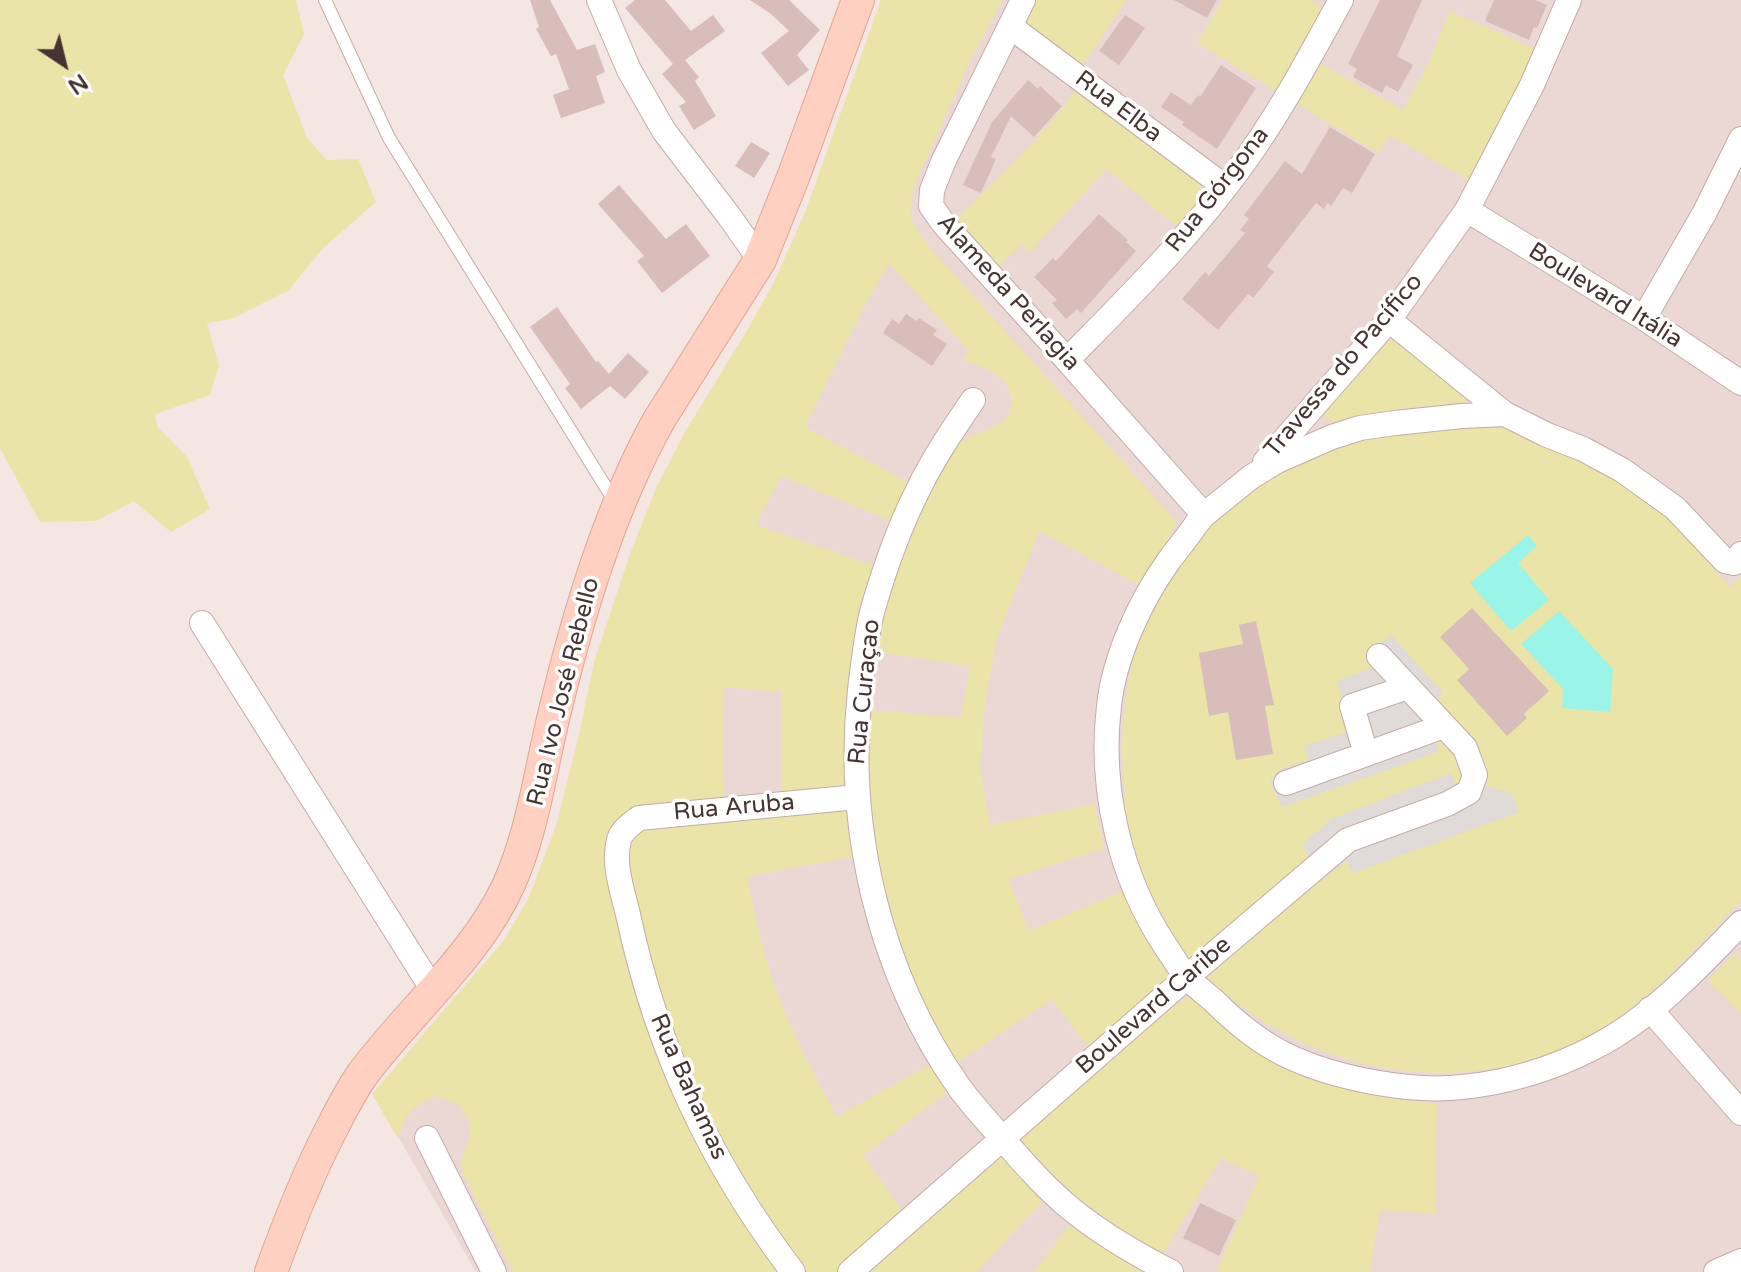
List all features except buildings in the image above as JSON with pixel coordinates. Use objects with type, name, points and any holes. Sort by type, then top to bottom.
[{"type":"street","points":[[599,0],[629,70],[664,131],[760,260]]},
{"type":"street","name":"Rua Ivo José Rebello","points":[[271,1272],[304,1186],[361,1076],[462,956],[502,898],[531,824],[553,718],[578,621],[618,508],[659,420],[760,260],[858,0]]},
{"type":"street","name":"Alameda Perlagia","points":[[1023,0],[944,160],[932,190],[931,206],[1204,515]]},
{"type":"street","name":"Travessa do Pacífico","points":[[1251,477],[1389,320],[1467,210],[1532,85],[1569,0]]},
{"type":"street","name":"Rua Górgona","points":[[1067,360],[1156,269],[1253,151],[1288,96],[1336,2]]},
{"type":"street","name":"Rua Elba","points":[[1011,27],[1225,187]]},
{"type":"street","points":[[1644,318],[1705,212],[1741,139]]},
{"type":"street","name":"Boulevard Itália","points":[[1467,210],[1644,318],[1741,383]]},
{"type":"street","points":[[1389,320],[1505,414],[1622,470],[1675,508],[1725,561],[1734,563],[1741,554]]},
{"type":"street","name":"Rua Curaçao","points":[[973,400],[919,486],[900,530],[872,615],[863,662],[856,762],[857,797],[868,874],[908,995],[958,1085],[1032,1174],[1066,1205],[1137,1254],[1171,1272]]},
{"type":"street","points":[[1505,414],[1360,428],[1303,448],[1251,477],[1204,515],[1154,583],[1130,629],[1109,704],[1109,795],[1131,880],[1159,937],[1187,977],[1253,1035],[1286,1055],[1321,1069],[1348,1077],[1431,1088],[1460,1088],[1508,1079],[1555,1064],[1608,1040],[1650,1009],[1741,923]]},
{"type":"street","points":[[202,623],[433,990]]},
{"type":"street","points":[[1286,783],[1444,726],[1379,656]]},
{"type":"street","points":[[1366,754],[1352,706],[1408,687]]},
{"type":"street","name":"Boulevard Caribe","points":[[850,1272],[1348,840],[1447,804],[1469,792],[1475,775],[1465,748],[1444,726]]},
{"type":"street","name":"Rua Aruba","points":[[619,838],[639,818],[857,797]]},
{"type":"street","name":"Rua Bahamas","points":[[619,838],[617,861],[634,942],[667,1053],[732,1184],[793,1272]]},
{"type":"street","points":[[1650,1009],[1741,1113]]},
{"type":"street","points":[[427,1138],[494,1272]]},
{"type":"street","points":[[1716,1272],[1741,1261]]},
{"type":"lane","points":[[325,0],[389,138],[618,508]]},
{"type":"shaded area","points":[[0,0],[296,0],[304,34],[283,75],[307,138],[327,160],[358,159],[376,202],[322,249],[289,290],[231,319],[207,323],[219,366],[210,395],[155,414],[157,427],[187,457],[210,509],[171,532],[134,501],[96,521],[40,522],[0,448]]},
{"type":"shaded area","points":[[881,0],[1002,0],[968,65],[916,182],[910,211],[914,225],[931,249],[1176,521],[1176,526],[1139,585],[1039,531],[997,637],[985,703],[980,767],[990,825],[1094,804],[1104,849],[1008,879],[1029,931],[1125,890],[1166,969],[1167,980],[1089,1049],[1052,999],[958,1062],[940,1034],[910,973],[888,909],[873,842],[867,710],[961,717],[970,666],[879,652],[882,630],[892,585],[908,542],[951,455],[962,441],[1004,420],[1009,414],[1011,395],[996,374],[962,359],[969,351],[889,264],[866,303],[805,427],[913,485],[894,522],[781,476],[756,525],[878,567],[848,777],[837,788],[828,791],[781,795],[781,692],[723,687],[723,798],[623,819],[643,1013],[783,1272],[513,1272],[462,1172],[460,1163],[470,1138],[469,1120],[457,1104],[436,1096],[424,1102],[406,1117],[397,1137],[372,1094],[504,940],[528,899],[557,823],[594,662],[630,554],[657,486],[685,432],[773,284],[806,210]]},
{"type":"shaded area","points":[[979,0],[1741,0],[1741,1272],[476,1272],[389,1121],[531,942]]},
{"type":"shaded area","points":[[1032,0],[1126,0],[1081,68],[1029,29],[1023,20]]},
{"type":"shaded area","points":[[1222,0],[1310,0],[1322,9],[1315,28],[1279,93],[1197,43]]},
{"type":"shaded area","points":[[1450,11],[1539,51],[1470,181],[1389,135],[1379,153],[1294,102],[1319,63],[1403,110],[1427,66]]},
{"type":"shaded area","points":[[1077,87],[1208,186],[1211,194],[1181,230],[1106,169],[1030,252],[1021,244],[997,269],[953,221],[1035,141]]},
{"type":"shaded area","points":[[1401,341],[1467,396],[1467,401],[1463,405],[1411,407],[1332,422],[1325,419],[1323,413],[1385,342]]},
{"type":"shaded area","points":[[1494,425],[1520,431],[1613,472],[1685,530],[1730,588],[1741,574],[1741,901],[1653,990],[1592,1034],[1547,1054],[1501,1067],[1453,1073],[1405,1071],[1357,1062],[1311,1047],[1268,1024],[1228,996],[1184,955],[1142,881],[1119,799],[1125,795],[1122,748],[1126,695],[1133,657],[1142,631],[1156,601],[1188,550],[1207,526],[1281,469],[1369,435]]},
{"type":"shaded area","points":[[1391,635],[1443,693],[1434,702],[1479,751],[1487,773],[1488,787],[1511,793],[1519,812],[1353,873],[1346,860],[1325,879],[1302,845],[1331,819],[1451,773],[1457,788],[1464,780],[1458,760],[1441,740],[1435,739],[1438,752],[1282,807],[1270,782],[1273,777],[1282,769],[1309,759],[1304,746],[1350,731],[1337,681],[1375,667],[1366,655]]},
{"type":"shaded area","points":[[843,807],[850,812],[856,856],[747,877],[761,941],[778,996],[837,1117],[932,1063],[950,1090],[863,1155],[904,1213],[837,1272],[808,1272],[782,1241],[743,1183],[679,1056],[644,948],[628,864],[628,847],[631,839],[645,826]]},
{"type":"shaded area","points":[[1734,954],[1741,961],[1741,1015],[1708,980]]},
{"type":"shaded area","points":[[1191,996],[1373,1094],[1437,1104],[1435,1214],[1380,1210],[1370,1272],[1216,1272],[1259,1176],[1221,1158],[1163,1254],[1087,1204],[1053,1176],[1021,1143],[1022,1135],[1167,1009]]},
{"type":"shaded area","points":[[1001,1158],[1009,1160],[1047,1196],[977,1272],[867,1272],[994,1161]]},
{"type":"shaded area","points":[[1073,1220],[1156,1272],[1034,1272]]},
{"type":"water","points":[[1528,535],[1537,546],[1518,563],[1549,600],[1511,631],[1470,583]]},
{"type":"water","points":[[1559,611],[1613,669],[1610,712],[1562,708],[1563,689],[1521,644]]}]
